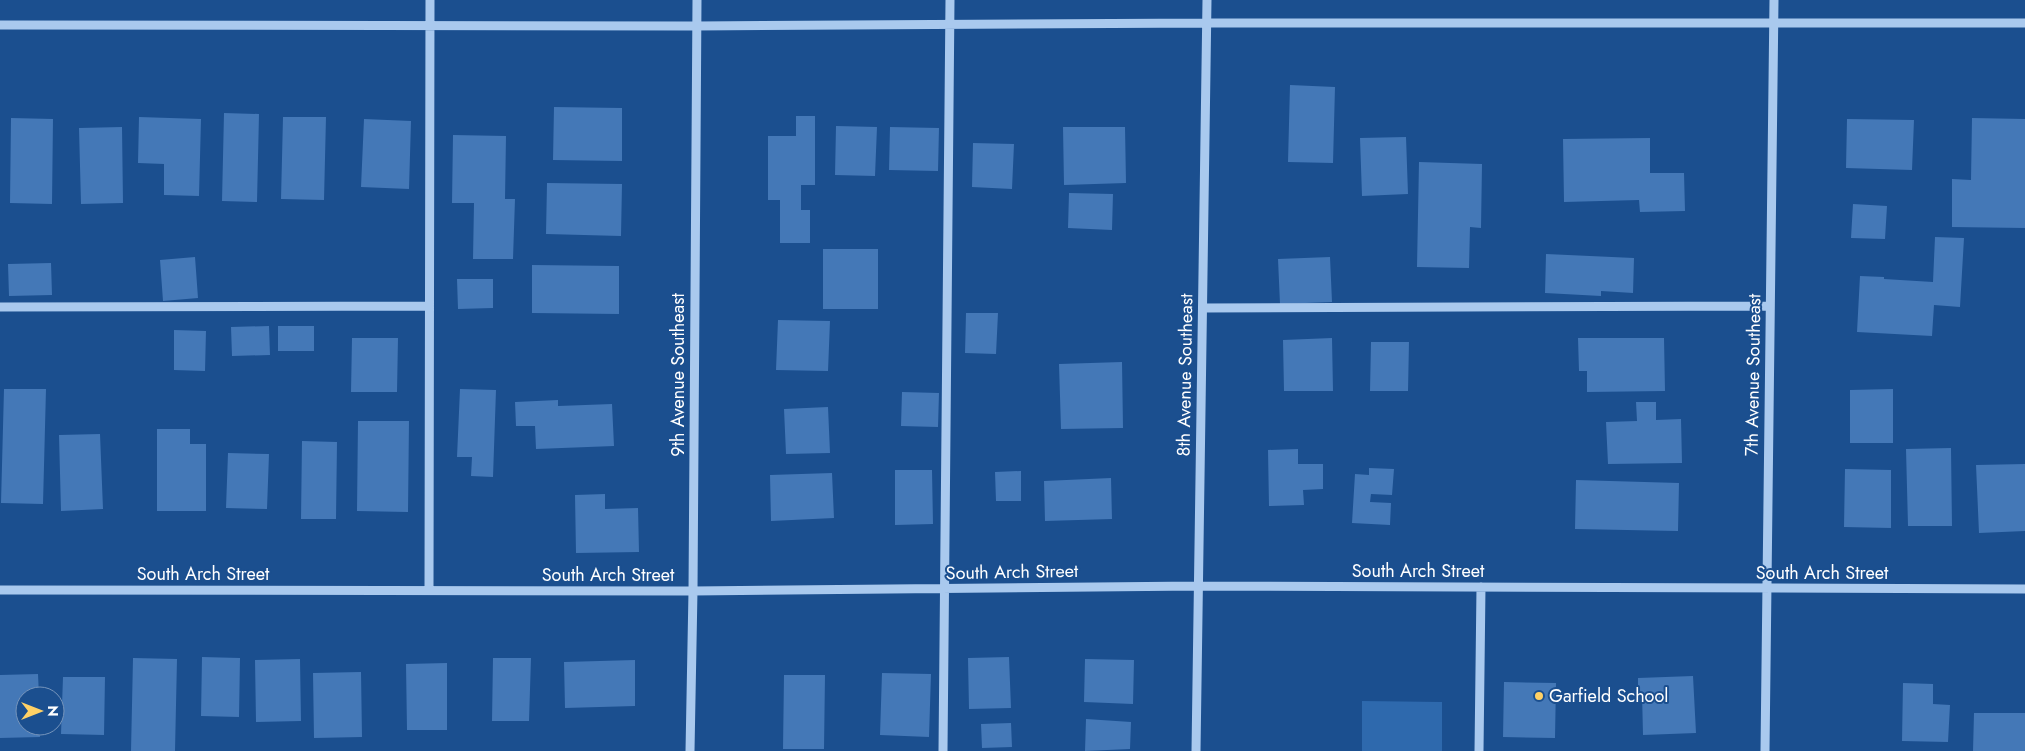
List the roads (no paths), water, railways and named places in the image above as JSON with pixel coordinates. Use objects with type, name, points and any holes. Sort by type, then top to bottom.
[{"type":"street","points":[[429,590],[430,0]]},
{"type":"street","name":"9th Avenue Southeast","points":[[690,751],[693,591],[697,0]]},
{"type":"street","points":[[942,751],[950,0]]},
{"type":"street","name":"8th Avenue Southeast","points":[[1196,751],[1207,0]]},
{"type":"street","name":"7th Avenue Southeast","points":[[1765,751],[1774,0]]},
{"type":"street","points":[[0,25],[696,26],[1206,22],[2025,23]]},
{"type":"street","points":[[0,307],[429,306]]},
{"type":"street","points":[[1203,308],[1770,306]]},
{"type":"street","name":"South Arch Street","points":[[0,590],[693,591],[1198,586],[1768,589],[2025,588]]},
{"type":"street","points":[[1479,751],[1481,587]]},
{"type":"place","name":"Garfield School","points":[[1539,696]]}]
